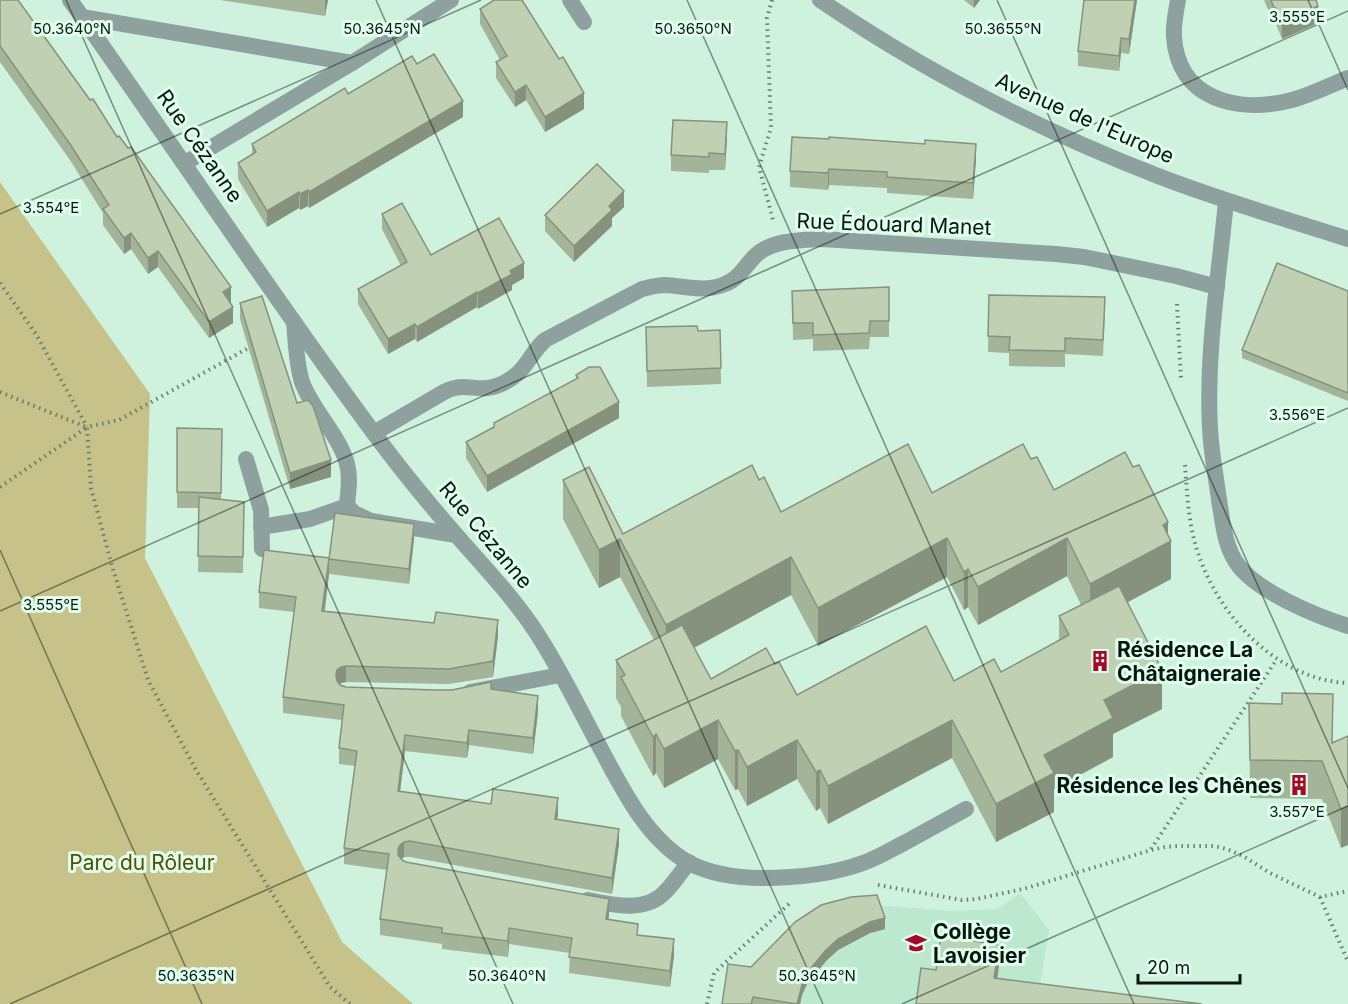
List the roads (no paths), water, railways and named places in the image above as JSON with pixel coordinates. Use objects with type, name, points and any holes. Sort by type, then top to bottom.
[{"type":"street","name":"Rue Cézanne","points":[[70,0],[374,433],[407,477],[510,596],[536,632],[619,783],[646,825],[673,851],[703,868],[735,876],[786,878],[820,875],[873,859],[966,809]]},
{"type":"street","points":[[185,164],[451,0]]},
{"type":"street","points":[[570,0],[584,22]]},
{"type":"street","name":"Avenue de l'Europe","points":[[820,0],[896,49],[990,102],[1157,175],[1226,201],[1348,239]]},
{"type":"street","points":[[1178,0],[1174,34],[1179,60],[1194,85],[1217,99],[1252,104],[1288,101],[1348,78]]},
{"type":"street","points":[[82,17],[352,63]]},
{"type":"street","points":[[1226,201],[1210,365],[1210,429],[1225,535],[1230,551],[1247,576],[1265,589],[1348,626]]},
{"type":"street","name":"Rue Édouard Manet","points":[[374,433],[453,388],[498,386],[521,370],[537,347],[545,340],[642,289],[666,285],[702,289],[726,284],[741,274],[756,255],[778,244],[822,239],[1056,254],[1107,261],[1176,276],[1217,288]]},
{"type":"street","points":[[294,322],[298,368],[302,382],[340,447],[347,464],[349,478],[347,506]]},
{"type":"street","points":[[246,459],[261,510],[262,549]]},
{"type":"street","points":[[261,527],[310,519],[347,506]]},
{"type":"street","points":[[347,506],[371,521],[456,535]]},
{"type":"street","points":[[458,694],[561,675]]},
{"type":"street","points":[[571,897],[618,906],[644,904],[665,893],[689,862]]},
{"type":"place","name":"Résidence La Châtaigneraie","points":[[1100,661]]},
{"type":"place","name":"Résidence les Chênes","points":[[1299,785]]},
{"type":"place","name":"Collège Lavoisier","points":[[916,943]]},
{"type":"park label","name":"Parc du Rôleur","points":[[142,862]]}]
